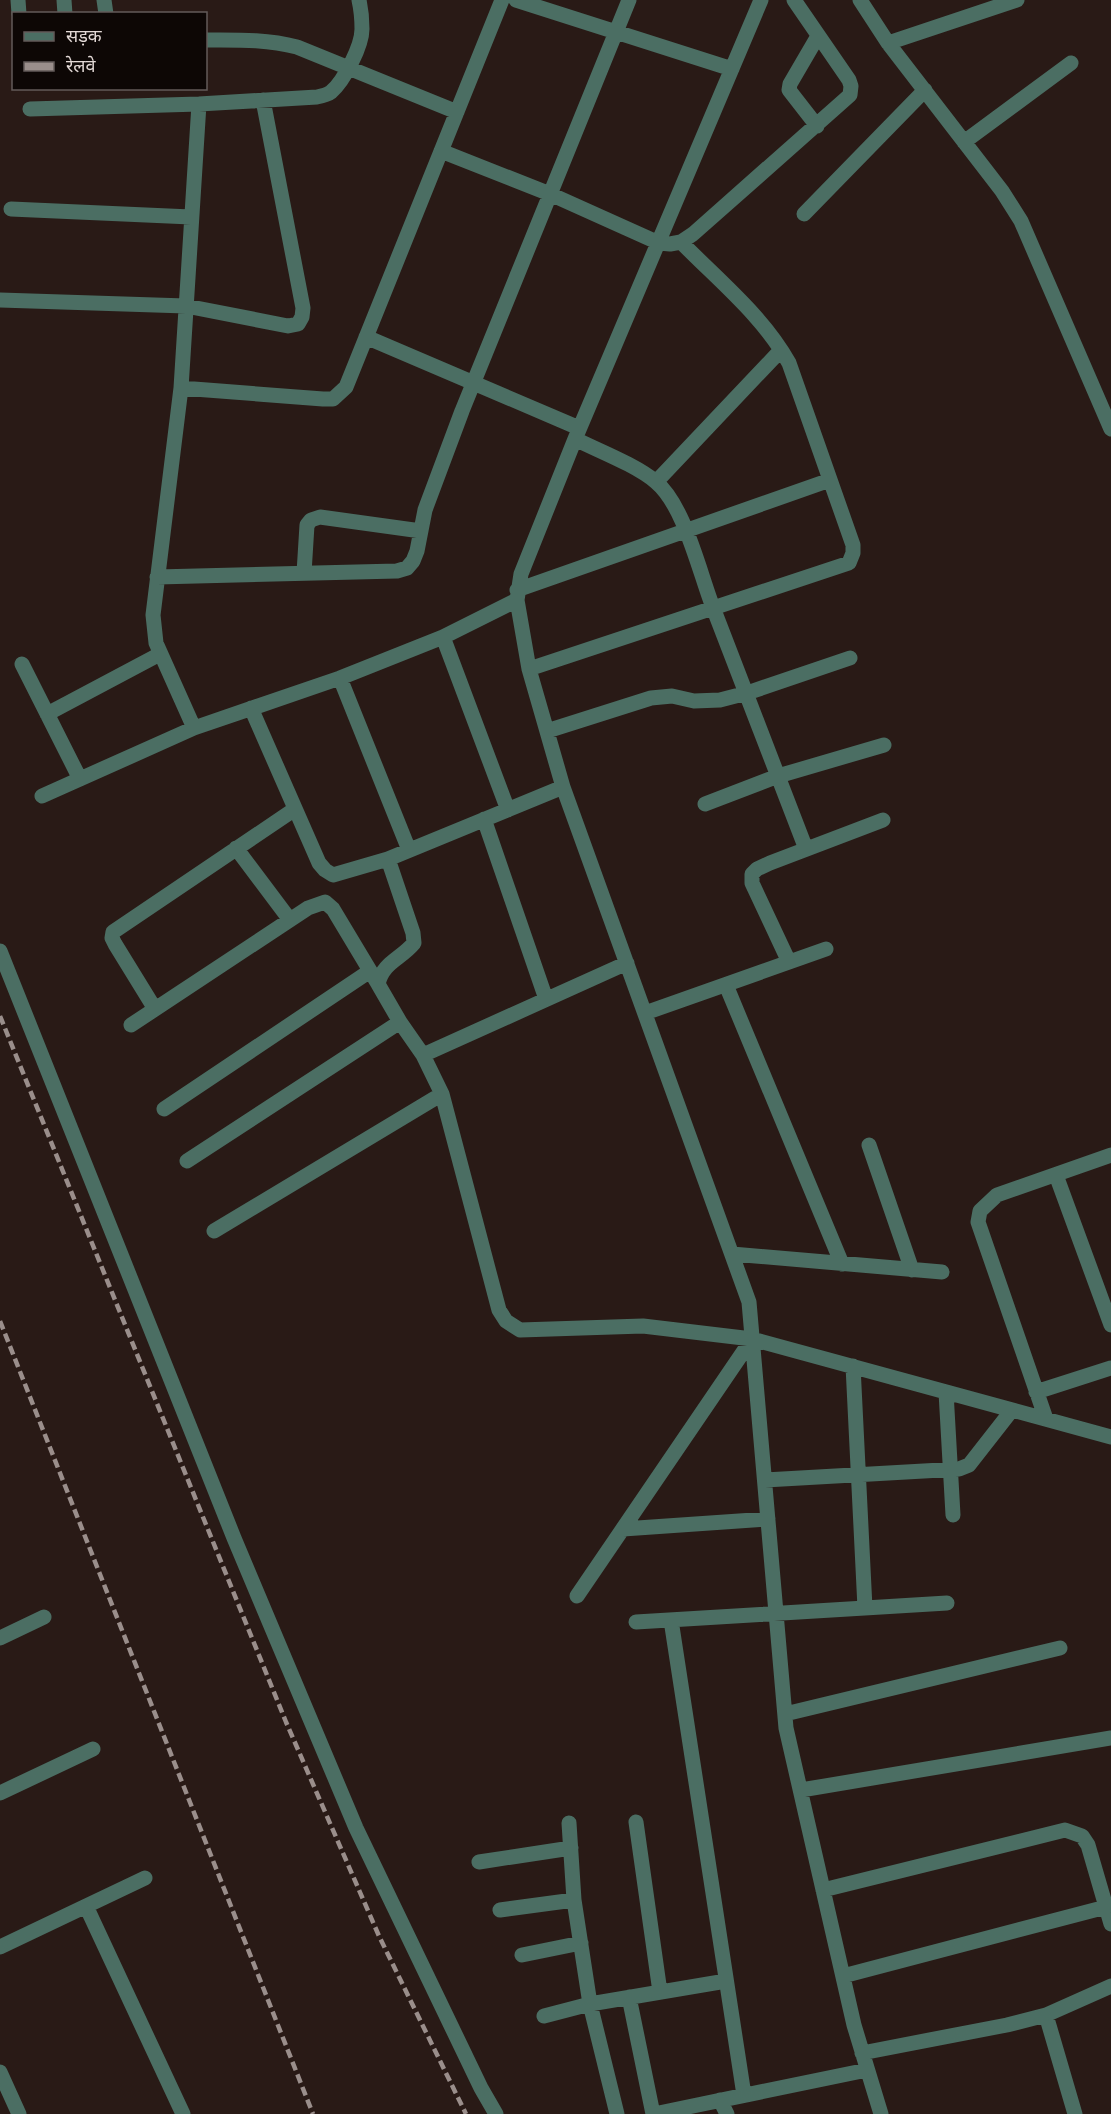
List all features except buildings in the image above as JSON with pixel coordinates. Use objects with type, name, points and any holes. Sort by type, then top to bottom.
[{"type":"street","points":[[30,109],[199,104],[317,97],[328,94],[338,85],[349,67],[362,31],[359,0]]},
{"type":"street","points":[[182,388],[333,399],[346,387],[502,0]]},
{"type":"street","points":[[516,0],[732,69]]},
{"type":"street","points":[[157,577],[397,571],[407,568],[413,561],[425,510],[474,382],[629,0]]},
{"type":"street","points":[[761,0],[577,434],[521,574],[517,595],[529,669],[563,787],[749,1302],[786,1728],[843,1976],[862,2053],[881,2114]]},
{"type":"street","points":[[441,151],[550,194],[659,243],[681,242],[713,218],[850,95],[851,86],[794,0]]},
{"type":"street","points":[[860,0],[888,43],[1002,191],[1021,221],[1111,429]]},
{"type":"street","points":[[888,43],[1017,0]]},
{"type":"street","points":[[817,126],[789,90],[790,84],[818,36]]},
{"type":"street","points":[[207,40],[254,39],[297,47],[457,112]]},
{"type":"street","points":[[964,142],[1071,63]]},
{"type":"street","points":[[804,214],[925,90]]},
{"type":"street","points":[[0,300],[186,306],[288,326],[298,324],[303,308],[263,100]]},
{"type":"street","points":[[194,728],[156,643],[153,615],[182,388],[199,104]]},
{"type":"street","points":[[11,209],[191,217]]},
{"type":"street","points":[[529,669],[849,563],[853,553],[853,545],[789,363],[762,323],[681,242]]},
{"type":"street","points":[[366,338],[474,382],[577,434],[656,482],[668,495],[686,530],[713,609],[806,849]]},
{"type":"street","points":[[656,482],[781,350]]},
{"type":"street","points":[[42,796],[194,728],[340,678],[442,637],[517,595],[686,530],[830,480]]},
{"type":"street","points":[[304,573],[307,525],[311,520],[320,517],[421,531]]},
{"type":"street","points":[[442,637],[508,810]]},
{"type":"street","points":[[47,714],[160,654]]},
{"type":"street","points":[[547,731],[651,698],[672,696],[706,702],[720,700],[850,658]]},
{"type":"street","points":[[22,664],[80,779]]},
{"type":"street","points":[[340,678],[409,850]]},
{"type":"street","points":[[251,708],[319,863],[333,875],[409,850],[563,787]]},
{"type":"street","points":[[705,804],[778,776],[884,745]]},
{"type":"street","points":[[155,1009],[115,944],[112,938],[113,932],[295,809]]},
{"type":"street","points":[[484,819],[546,999]]},
{"type":"street","points":[[789,962],[753,882],[752,874],[764,866],[884,820]]},
{"type":"street","points":[[236,848],[290,920]]},
{"type":"street","points":[[164,1109],[374,978],[386,966],[406,953],[414,942],[413,933],[388,858]]},
{"type":"street","points":[[131,1025],[308,908],[325,902],[333,909],[400,1022],[423,1055],[442,1094],[499,1310],[506,1321],[520,1330],[643,1326],[752,1339],[1111,1437]]},
{"type":"street","points":[[645,1013],[826,949]]},
{"type":"street","points":[[0,951],[234,1538],[356,1828],[496,2114]]},
{"type":"street","points":[[423,1055],[627,963]]},
{"type":"street","points":[[726,984],[842,1264]]},
{"type":"street","points":[[187,1161],[400,1022]]},
{"type":"street","points":[[214,1231],[442,1094]]},
{"type":"street","points":[[869,1145],[912,1270]]},
{"type":"street","points":[[1046,1419],[978,1222],[980,1211],[998,1195],[1111,1155]]},
{"type":"street","points":[[1056,1175],[1111,1325]]},
{"type":"street","points":[[732,1254],[942,1272]]},
{"type":"street","points":[[577,1596],[752,1339]]},
{"type":"street","points":[[853,1366],[865,1608]]},
{"type":"street","points":[[1036,1392],[1111,1368]]},
{"type":"street","points":[[946,1392],[953,1515]]},
{"type":"street","points":[[765,1480],[959,1469],[969,1465],[1012,1410]]},
{"type":"street","points":[[623,1529],[768,1519]]},
{"type":"street","points":[[636,1622],[947,1603]]},
{"type":"street","points":[[0,1638],[44,1617]]},
{"type":"street","points":[[671,1620],[744,2095]]},
{"type":"street","points":[[785,1714],[1060,1648]]},
{"type":"street","points":[[801,1790],[1111,1738]]},
{"type":"street","points":[[0,1792],[93,1749]]},
{"type":"street","points":[[636,1822],[660,1992]]},
{"type":"street","points":[[569,1823],[574,1900],[590,2004],[617,2114]]},
{"type":"street","points":[[823,1890],[1065,1830],[1082,1836],[1088,1845],[1111,1924]]},
{"type":"street","points":[[479,1862],[571,1848]]},
{"type":"street","points":[[0,1947],[145,1878]]},
{"type":"street","points":[[500,1910],[574,1900]]},
{"type":"street","points":[[86,1906],[183,2114]]},
{"type":"street","points":[[843,1976],[1106,1907]]},
{"type":"street","points":[[522,1955],[581,1943]]},
{"type":"street","points":[[544,2016],[590,2004],[726,1981]]},
{"type":"street","points":[[862,2053],[1008,2025],[1046,2015],[1111,1986]]},
{"type":"street","points":[[628,1997],[653,2114],[724,2107],[744,2095],[867,2070]]},
{"type":"street","points":[[1046,2015],[1075,2114]]},
{"type":"street","points":[[0,2072],[19,2114]]},
{"type":"railway","points":[[0,1016],[286,1722],[379,1936],[466,2114]]},
{"type":"railway","points":[[0,1321],[313,2114]]}]
